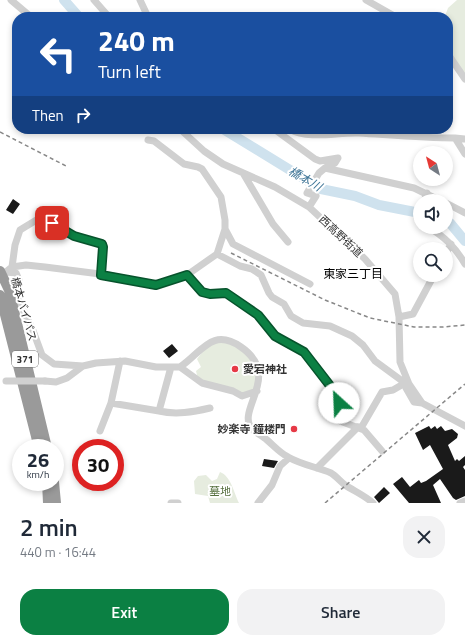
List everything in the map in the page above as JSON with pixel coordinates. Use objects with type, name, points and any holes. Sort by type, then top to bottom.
[{"type":"highway","name":"橋本バイパス","points":[[4,270],[45,439]]},
{"type":"highway","name":"橋本バイパス","points":[[0,295],[37,439]]},
{"type":"highway","points":[[47,491],[48,503]]},
{"type":"highway","points":[[55,491],[56,503]]},
{"type":"street","points":[[11,0],[25,12]]},
{"type":"street","points":[[94,0],[105,12]]},
{"type":"street","points":[[140,0],[146,12]]},
{"type":"street","points":[[366,0],[387,12]]},
{"type":"street","points":[[453,61],[465,78]]},
{"type":"street","name":"西高野街道","points":[[185,134],[204,151],[223,164],[275,187],[309,207],[346,240],[394,294],[399,317],[400,362],[407,383],[422,403],[465,426]]},
{"type":"street","points":[[281,134],[315,159],[320,161],[338,158],[335,163],[322,171],[308,193],[316,196],[309,207]]},
{"type":"street","points":[[370,134],[416,138],[465,139]]},
{"type":"street","points":[[455,138],[465,154]]},
{"type":"street","points":[[4,270],[26,265],[101,275],[156,285],[187,275],[217,254],[225,229],[221,197],[198,166],[184,164],[154,141],[148,140]]},
{"type":"street","points":[[322,171],[373,178],[380,182],[414,188],[427,193]]},
{"type":"street","points":[[243,173],[273,224],[288,242]]},
{"type":"street","points":[[453,207],[465,213]]},
{"type":"street","points":[[4,270],[20,230],[44,216],[66,232],[102,244],[101,275]]},
{"type":"street","points":[[225,229],[233,244],[310,284]]},
{"type":"street","points":[[440,234],[449,242]]},
{"type":"street","points":[[453,247],[465,264]]},
{"type":"street","points":[[217,254],[240,266],[252,269],[261,275],[269,293],[272,297],[284,304],[291,316],[303,323],[330,326],[352,336],[363,345],[375,361],[407,383],[393,390],[382,392],[360,427],[317,468]]},
{"type":"street","points":[[4,270],[16,273],[19,280],[17,291],[19,302],[42,355],[54,364],[83,366],[120,362],[180,368],[208,386],[233,391],[242,396],[257,391]]},
{"type":"street","points":[[187,275],[202,292],[210,294],[223,292],[237,300],[258,315],[275,336],[304,352],[338,396],[338,418],[340,421],[360,427],[374,440],[382,451]]},
{"type":"street","points":[[399,317],[413,314],[430,282]]},
{"type":"street","points":[[180,368],[211,342],[220,339],[230,340],[253,357],[260,378],[249,418],[251,427],[289,458],[333,474],[345,485],[359,492],[373,503]]},
{"type":"street","points":[[100,431],[111,403],[120,362]]},
{"type":"street","points":[[3,382],[56,382],[67,378],[83,366]]},
{"type":"street","points":[[158,411],[171,367]]},
{"type":"street","points":[[111,403],[170,414],[192,412],[210,408]]},
{"type":"street","points":[[258,503],[272,485],[280,466],[289,458]]},
{"type":"street","points":[[460,503],[465,502]]},
{"type":"street","points":[[171,503],[178,503]]},
{"type":"green space","points":[[457,0],[465,0],[465,79],[453,61],[453,12],[446,12],[448,8]]},
{"type":"green space","points":[[229,341],[253,358],[258,388],[246,395],[198,379],[196,371],[201,367],[197,359],[201,354],[210,345]]},
{"type":"green space","name":"墓地","points":[[220,472],[230,481],[239,503],[210,503],[208,496],[195,494],[194,481],[198,476],[206,475],[212,481],[217,479]]},
{"type":"building","points":[[13,199],[20,204],[13,214],[6,210]]},
{"type":"building","points":[[172,344],[178,351],[169,358],[163,351]]},
{"type":"building","points":[[429,426],[431,429],[435,426],[437,429],[441,426],[445,431],[452,429],[458,434],[457,438],[448,445],[455,461],[457,459],[459,461],[465,456],[465,465],[463,467],[465,470],[465,496],[456,500],[453,498],[440,479],[433,485],[441,503],[409,503],[393,484],[402,477],[410,487],[419,480],[421,483],[426,481],[443,469],[430,445],[423,450],[415,433]]},
{"type":"building","points":[[264,459],[278,461],[274,468],[262,466]]},
{"type":"building","points":[[384,487],[390,493],[379,503],[374,497]]},
{"type":"waterway","name":"橋本川","points":[[64,0],[75,12]]},
{"type":"waterway","name":"橋本川","points":[[231,134],[321,189],[355,196],[379,205],[413,212]]},
{"type":"waterway","name":"橋本川","points":[[453,227],[465,241]]},
{"type":"railway","points":[[0,132],[68,167]]},
{"type":"railway","points":[[231,253],[325,300],[370,318],[414,327],[465,325]]},
{"type":"railway","points":[[325,503],[465,384]]},
{"type":"place","name":"愛宕神社","points":[[235,369]]},
{"type":"place","name":"妙楽寺 鐘楼門","points":[[294,429]]},
{"type":"district","name":"東家三丁目","points":[[353,274]]},
{"type":"route","points":[[52,223],[74,236],[86,238],[102,244],[101,275],[108,275],[156,285],[165,284],[181,276],[187,275],[194,285],[202,292],[207,294],[226,293],[258,315],[271,333],[304,352],[338,396],[339,403]]}]
